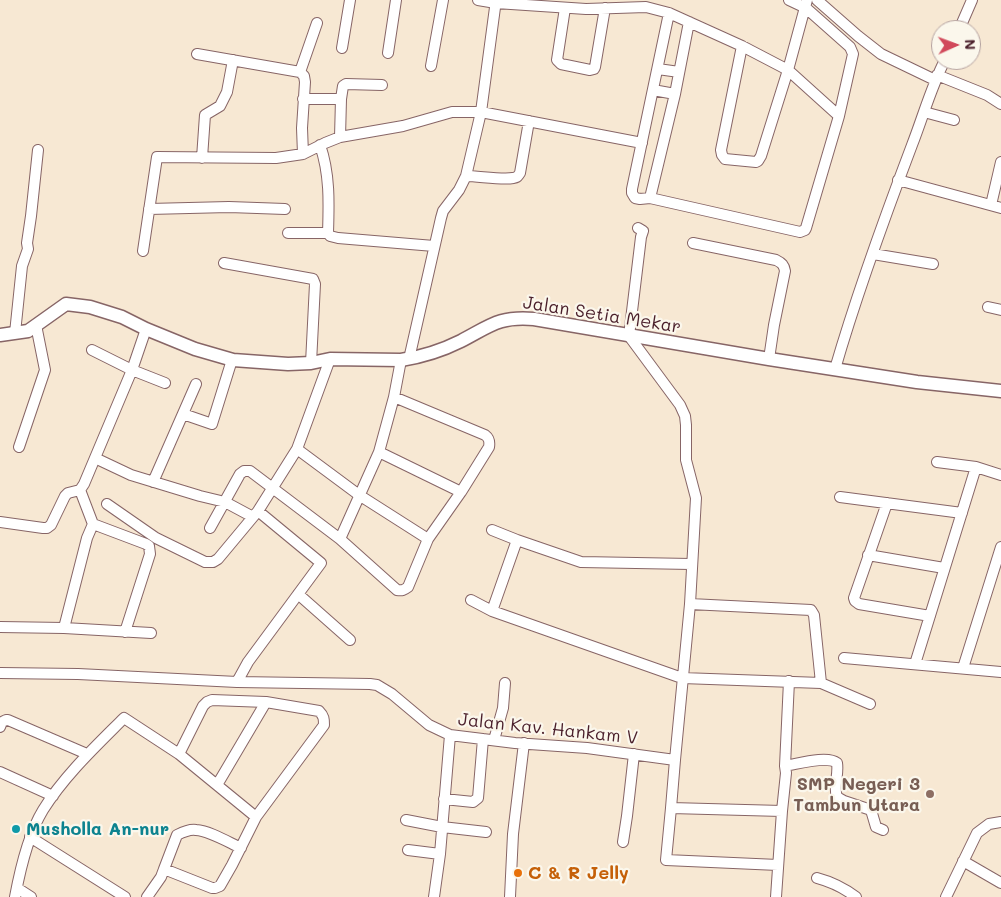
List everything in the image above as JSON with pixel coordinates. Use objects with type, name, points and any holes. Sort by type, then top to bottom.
[{"type":"street","points":[[342,48],[350,0]]},
{"type":"street","points":[[388,53],[396,0]]},
{"type":"street","points":[[431,66],[443,0]]},
{"type":"street","points":[[478,0],[565,8],[587,4],[605,8],[647,4],[742,46],[788,70],[839,116]]},
{"type":"street","points":[[669,13],[632,189],[634,198],[650,198],[803,232],[806,228],[839,116],[853,57],[852,50],[807,4],[789,0]]},
{"type":"street","points":[[817,0],[881,54],[936,78],[987,95],[1001,104]]},
{"type":"street","points":[[963,20],[972,0]]},
{"type":"street","points":[[340,538],[379,452],[405,360],[443,211],[466,176],[481,112],[496,2]]},
{"type":"street","points":[[742,46],[721,150],[725,158],[756,162],[760,159],[807,4]]},
{"type":"street","points":[[565,8],[557,60],[561,64],[590,70],[595,67],[605,8]]},
{"type":"street","points":[[650,198],[675,94],[689,22]]},
{"type":"street","points":[[300,72],[317,23]]},
{"type":"street","points":[[197,54],[300,72],[304,76],[305,82],[302,128],[303,154]]},
{"type":"street","points":[[202,158],[205,115],[220,106],[227,92],[233,60]]},
{"type":"street","points":[[658,69],[679,72]]},
{"type":"street","points":[[836,369],[848,324],[872,254],[940,70]]},
{"type":"street","points":[[340,137],[342,88],[346,84],[382,86]]},
{"type":"street","points":[[654,90],[675,94]]},
{"type":"street","points":[[303,99],[341,98]]},
{"type":"street","points":[[143,250],[157,157],[276,158],[303,154],[340,137],[403,126],[452,112],[481,112],[642,143]]},
{"type":"street","points":[[924,112],[954,120]]},
{"type":"street","points":[[466,176],[514,178],[518,176],[530,122]]},
{"type":"street","points":[[320,145],[328,180],[328,233]]},
{"type":"street","points":[[15,333],[22,266],[28,249],[27,243],[32,216],[38,150]]},
{"type":"street","points":[[898,180],[996,207],[1001,162]]},
{"type":"street","points":[[149,209],[229,207],[285,209]]},
{"type":"street","points":[[638,228],[643,230],[640,237],[629,336],[680,405],[685,416],[686,460],[696,498],[690,604],[666,860],[778,865]]},
{"type":"street","points":[[288,233],[328,233],[334,238],[434,246]]},
{"type":"street","points":[[693,243],[776,260],[784,266],[785,271],[769,359]]},
{"type":"street","points":[[872,254],[933,264]]},
{"type":"street","points":[[224,263],[313,279],[315,284],[311,363]]},
{"type":"street","name":"Jalan Setia Mekar","points":[[0,335],[28,331],[66,304],[90,307],[122,317],[195,349],[233,360],[288,364],[311,363],[330,359],[405,360],[443,349],[486,326],[508,319],[520,318],[917,382],[1001,391]]},
{"type":"street","points":[[988,307],[1001,310]]},
{"type":"street","points":[[19,447],[46,370],[36,324]]},
{"type":"street","points":[[0,522],[47,528],[51,525],[65,496],[68,493],[80,490],[132,370],[146,329]]},
{"type":"street","points":[[92,350],[132,370],[165,383]]},
{"type":"street","points":[[107,504],[156,538],[205,562],[213,562],[218,559],[256,514],[297,448],[330,359]]},
{"type":"street","points":[[183,414],[212,424],[233,360]]},
{"type":"street","points":[[152,482],[196,384]]},
{"type":"street","points":[[210,528],[240,474],[244,471],[250,471],[340,538],[398,590],[404,590],[408,587],[428,539],[461,492],[490,442],[485,435],[394,397]]},
{"type":"street","points":[[297,448],[359,495],[428,539]]},
{"type":"street","points":[[379,452],[461,492]]},
{"type":"street","points":[[0,673],[78,674],[238,682],[248,662],[321,563],[256,514],[224,502],[122,472],[95,458]]},
{"type":"street","points":[[937,462],[976,467],[1001,475]]},
{"type":"street","points":[[915,664],[976,467]]},
{"type":"street","points":[[64,628],[87,538],[93,524],[80,490]]},
{"type":"street","points":[[840,496],[962,513]]},
{"type":"street","points":[[887,503],[855,594],[855,601],[859,604],[930,616]]},
{"type":"street","points":[[93,524],[148,546],[150,554],[125,632]]},
{"type":"street","points":[[492,530],[581,562],[691,564]]},
{"type":"street","points":[[492,611],[517,540]]},
{"type":"street","points":[[962,668],[1001,547]]},
{"type":"street","points":[[868,555],[944,568]]},
{"type":"street","points":[[298,594],[350,640]]},
{"type":"street","points":[[471,600],[492,611],[682,678],[821,683],[870,704]]},
{"type":"street","points":[[690,604],[811,610],[814,615],[821,683]]},
{"type":"street","points":[[0,627],[64,628],[151,633]]},
{"type":"street","points":[[844,658],[1001,672]]},
{"type":"street","points":[[776,897],[786,774],[789,681]]},
{"type":"street","name":"Jalan Kav. Hankam V","points":[[238,682],[373,684],[392,694],[428,725],[450,735],[587,748],[675,760]]},
{"type":"street","points":[[494,740],[504,708],[505,683]]},
{"type":"street","points":[[164,869],[212,888],[220,886],[256,817],[324,725],[324,718],[319,711],[266,702],[212,700],[203,706],[179,754]]},
{"type":"street","points":[[217,785],[266,702]]},
{"type":"street","points":[[31,897],[16,892],[42,811],[88,754],[124,718],[179,754],[256,817]]},
{"type":"street","points":[[0,727],[2,722],[8,720],[88,754]]},
{"type":"street","points":[[434,897],[440,854],[450,735]]},
{"type":"street","points":[[444,799],[473,802],[478,798],[483,738]]},
{"type":"street","points":[[510,897],[513,834],[524,743]]},
{"type":"street","points":[[623,842],[634,754]]},
{"type":"street","points":[[785,766],[826,759],[833,760],[837,763],[838,769],[835,790],[837,797],[870,809],[876,827],[883,830]]},
{"type":"street","points":[[0,772],[53,796]]},
{"type":"street","points":[[671,808],[782,811]]},
{"type":"street","points":[[406,820],[442,827],[486,832]]},
{"type":"street","points":[[946,897],[977,833],[989,824],[1001,822]]},
{"type":"street","points":[[147,897],[161,877],[177,835],[185,831],[206,832],[241,848]]},
{"type":"street","points":[[33,839],[118,895]]},
{"type":"street","points":[[408,850],[440,854]]},
{"type":"street","points":[[963,861],[1001,882]]},
{"type":"street","points":[[817,878],[841,887],[856,897]]},
{"type":"place","name":"SMP Negeri 3 Tambun Utara","points":[[930,794]]},
{"type":"place","name":"Musholla An-nur","points":[[16,829]]},
{"type":"place","name":"C & R Jelly","points":[[518,873]]}]
